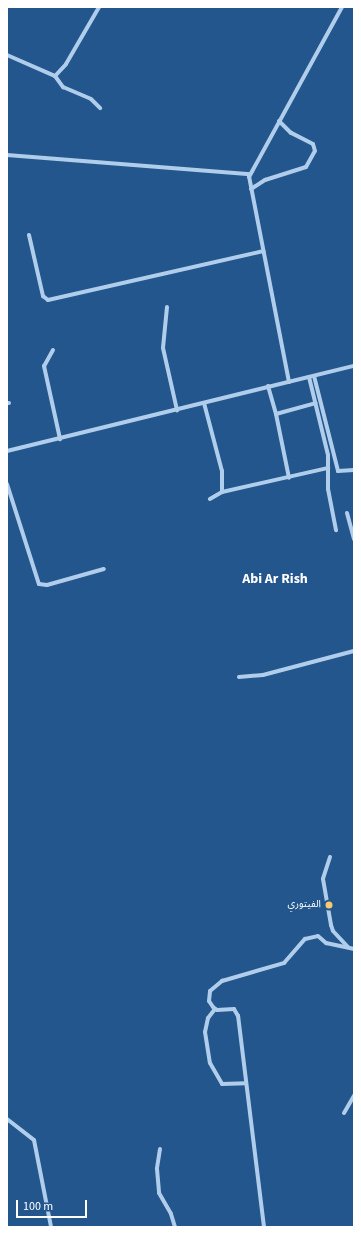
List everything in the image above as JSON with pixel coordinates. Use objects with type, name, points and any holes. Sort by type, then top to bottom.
[{"type":"street","points":[[55,76],[66,64],[99,7]]},
{"type":"street","points":[[289,382],[263,251],[250,174],[342,7]]},
{"type":"street","points":[[7,55],[55,76],[63,87],[91,99],[100,108]]},
{"type":"street","points":[[252,188],[265,180],[306,167],[315,151],[313,144],[291,133],[279,121]]},
{"type":"street","points":[[7,155],[250,174]]},
{"type":"street","points":[[29,235],[43,296],[48,300],[263,251]]},
{"type":"street","points":[[167,307],[163,348],[177,410]]},
{"type":"street","points":[[53,350],[44,366],[60,439]]},
{"type":"street","points":[[7,452],[268,386],[354,366]]},
{"type":"street","points":[[314,376],[338,471],[354,470]]},
{"type":"street","points":[[309,377],[326,444],[328,489],[336,530]]},
{"type":"street","points":[[268,386],[276,414],[289,478]]},
{"type":"street","points":[[204,402],[221,465],[222,492]]},
{"type":"street","points":[[276,414],[316,403]]},
{"type":"street","points":[[210,499],[222,492],[328,468]]},
{"type":"street","points":[[7,484],[39,584],[47,585],[104,569]]},
{"type":"street","points":[[347,513],[354,539]]},
{"type":"street","points":[[239,677],[263,675],[354,651]]},
{"type":"street","points":[[330,857],[323,879],[331,925],[336,935],[348,947]]},
{"type":"street","points":[[215,1009],[208,998],[213,986],[230,978],[284,963],[304,939],[318,936],[326,943],[354,949]]},
{"type":"street","points":[[215,1009],[208,1018],[205,1032],[210,1063],[222,1084],[246,1083]]},
{"type":"street","points":[[215,1009],[231,1009],[237,1013],[264,1227]]},
{"type":"street","points":[[344,1113],[354,1096]]},
{"type":"street","points":[[7,1119],[34,1140],[51,1227]]},
{"type":"street","points":[[160,1148],[157,1169],[159,1193],[171,1214],[175,1227]]},
{"type":"place","name":"الفيتوري","points":[[329,905]]},
{"type":"district","name":"Abi Ar Rish","points":[[275,579]]}]
